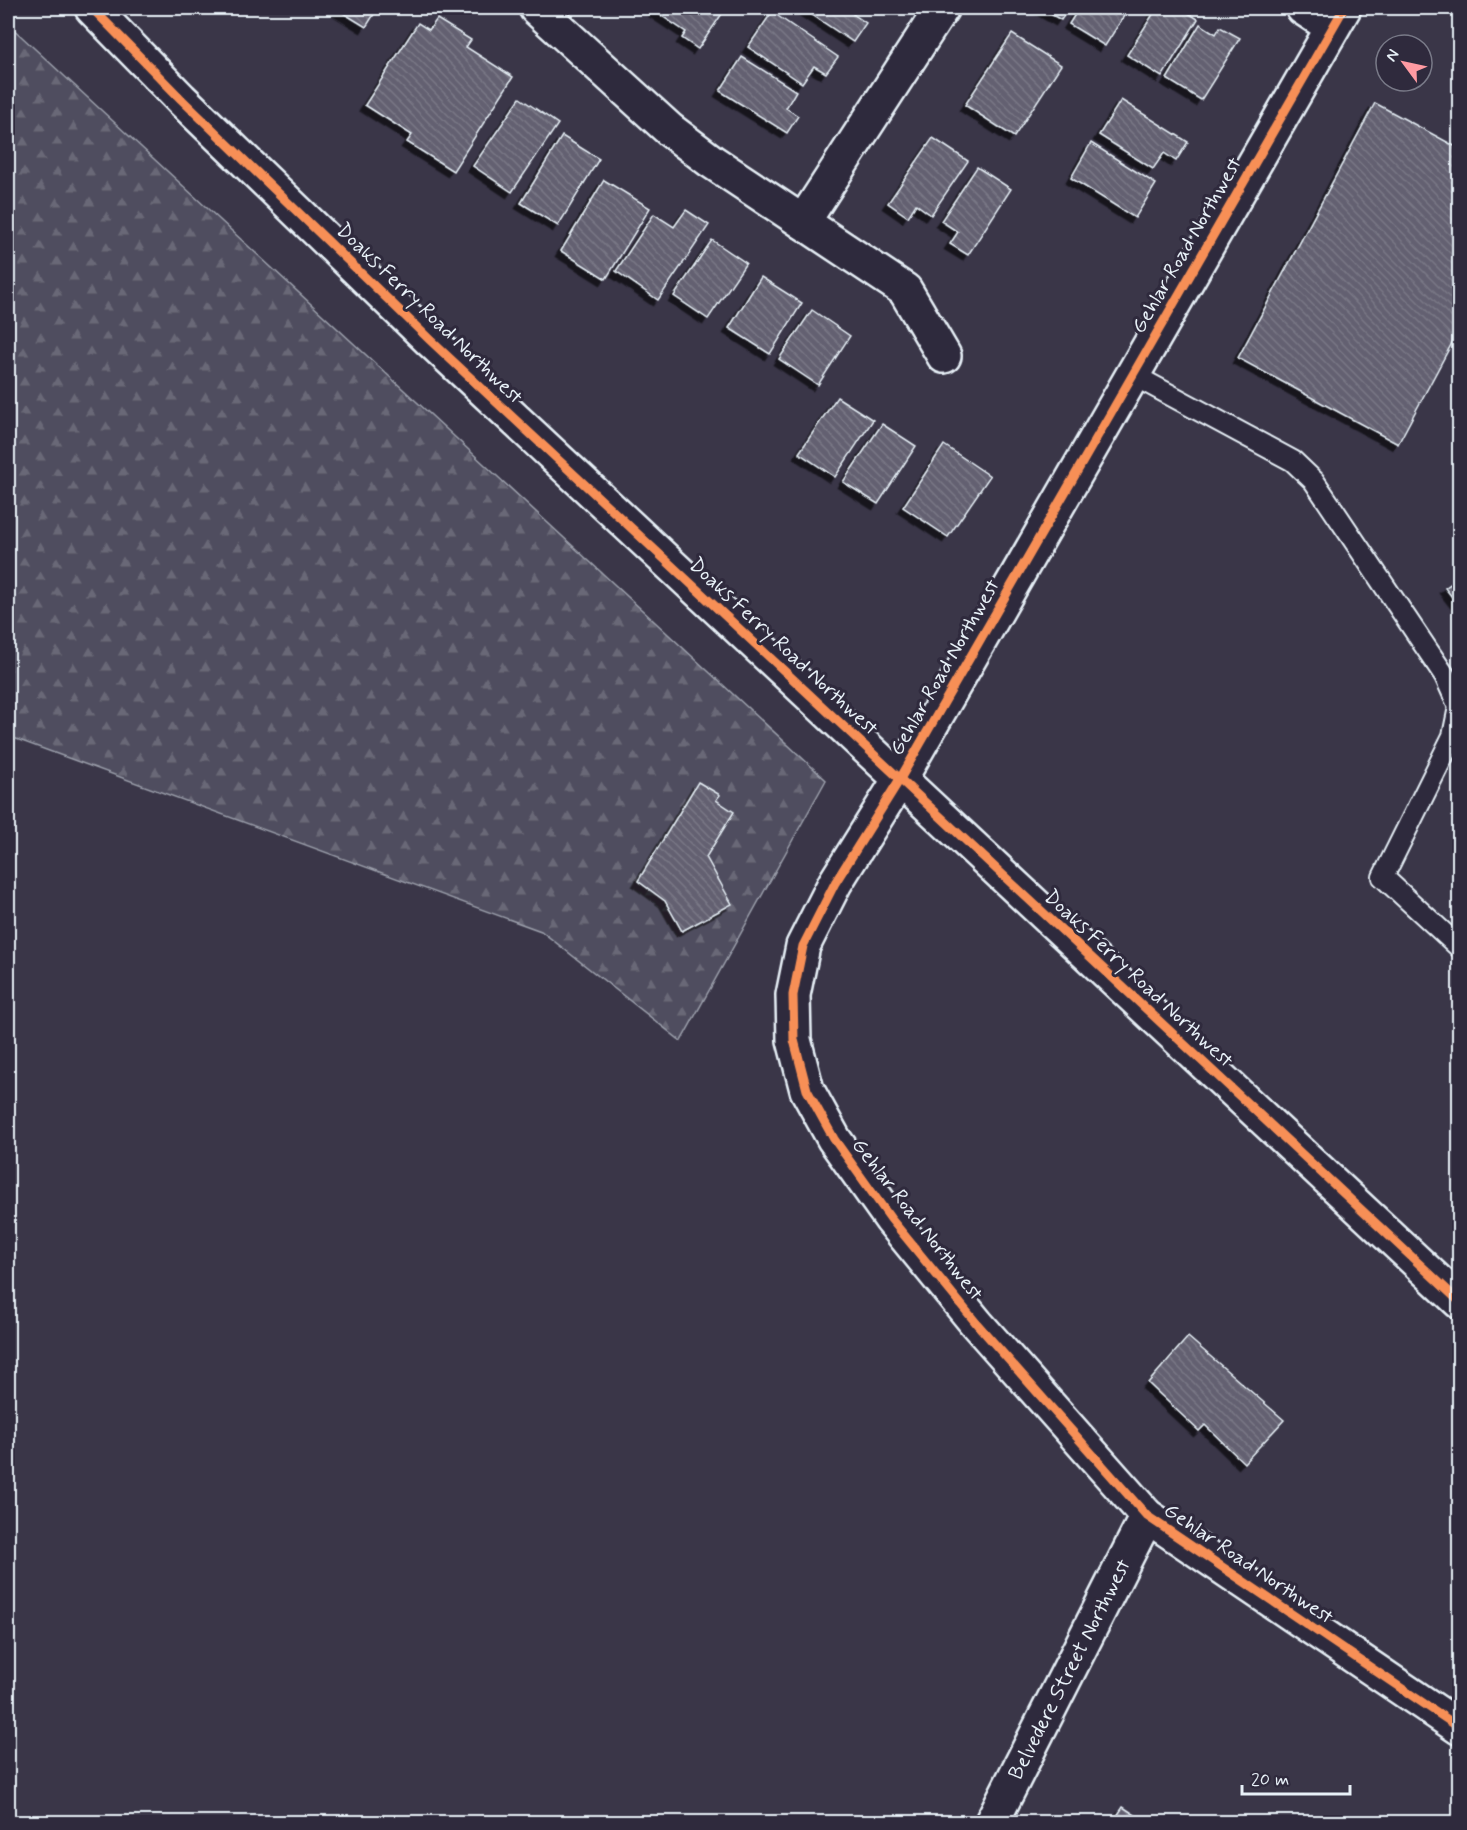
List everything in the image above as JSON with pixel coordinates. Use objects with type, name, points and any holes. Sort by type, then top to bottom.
[{"type":"street","name":"Doaks Ferry Road Northwest","points":[[92,8],[189,107],[430,340],[1460,1302]]},
{"type":"street","points":[[536,8],[670,130],[711,161],[905,290],[944,356]]},
{"type":"street","points":[[803,222],[942,8]]},
{"type":"street","points":[[1303,8],[1338,17]]},
{"type":"street","name":"Gehlar Road Northwest","points":[[1338,17],[900,779],[835,883],[803,946],[793,995],[794,1040],[807,1090],[834,1138],[891,1219],[977,1324],[1147,1516],[1460,1728]]},
{"type":"street","name":"Belvedere Street Northwest","points":[[992,1822],[1147,1516]]},
{"type":"lane","points":[[1133,375],[1293,461],[1314,481],[1445,676],[1459,707],[1454,736],[1383,877],[1460,948]]},
{"type":"green space","points":[[8,24],[826,780],[681,1041],[541,931],[8,736]]},
{"type":"building","points":[[335,8],[378,8],[366,27]]},
{"type":"building","points":[[650,8],[726,8],[698,49],[682,38],[686,32]]},
{"type":"building","points":[[802,8],[858,8],[853,14],[866,23],[853,42]]},
{"type":"building","points":[[1040,8],[1069,8],[1061,20]]},
{"type":"building","points":[[1079,8],[1129,8],[1105,46],[1069,24]]},
{"type":"building","points":[[1157,8],[1180,8],[1198,19],[1162,77],[1127,55]]},
{"type":"building","points":[[772,12],[838,57],[826,73],[814,66],[802,83],[748,47]]},
{"type":"building","points":[[437,19],[471,40],[466,47],[513,77],[453,171],[407,142],[412,135],[365,105],[418,23],[429,30]]},
{"type":"building","points":[[1200,24],[1216,34],[1220,27],[1240,38],[1201,100],[1167,79]]},
{"type":"building","points":[[1012,34],[1061,65],[1014,137],[965,105]]},
{"type":"building","points":[[742,57],[796,91],[786,108],[798,116],[787,133],[720,91]]},
{"type":"building","points":[[520,98],[558,124],[512,192],[473,166]]},
{"type":"building","points":[[1121,100],[1188,142],[1176,161],[1164,153],[1153,169],[1099,135]]},
{"type":"building","points":[[1375,103],[1460,149],[1460,328],[1398,444],[1238,358]]},
{"type":"building","points":[[562,136],[599,159],[558,226],[521,203]]},
{"type":"building","points":[[933,138],[968,161],[931,215],[916,204],[908,217],[888,203]]},
{"type":"building","points":[[1091,143],[1156,184],[1135,218],[1071,178]]},
{"type":"building","points":[[977,167],[1011,189],[968,255],[950,244],[958,232],[941,221]]},
{"type":"building","points":[[604,180],[650,208],[606,279],[561,251]]},
{"type":"building","points":[[686,210],[709,225],[658,300],[616,271],[654,214],[674,227]]},
{"type":"building","points":[[712,240],[746,263],[708,319],[674,296]]},
{"type":"building","points":[[761,277],[802,303],[770,354],[729,328]]},
{"type":"building","points":[[812,310],[850,336],[818,385],[779,359]]},
{"type":"building","points":[[837,397],[873,420],[835,477],[799,453]]},
{"type":"building","points":[[882,424],[916,446],[878,504],[843,482]]},
{"type":"building","points":[[944,445],[990,476],[948,537],[903,507]]},
{"type":"building","points":[[1460,577],[1460,607],[1445,588]]},
{"type":"building","points":[[698,782],[720,795],[716,800],[734,812],[706,857],[732,904],[682,931],[665,901],[638,881]]},
{"type":"building","points":[[1188,1337],[1284,1420],[1244,1463],[1205,1425],[1199,1431],[1148,1383]]},
{"type":"building","points":[[1123,1807],[1146,1822],[1113,1822]]},
{"type":"cycle path","points":[[92,8],[181,99],[430,340],[1460,1302]]},
{"type":"cycle path","points":[[1344,8],[900,779],[835,883],[803,946],[793,995],[794,1040],[807,1090],[834,1139],[891,1219],[977,1324],[1147,1516],[1460,1728]]}]
